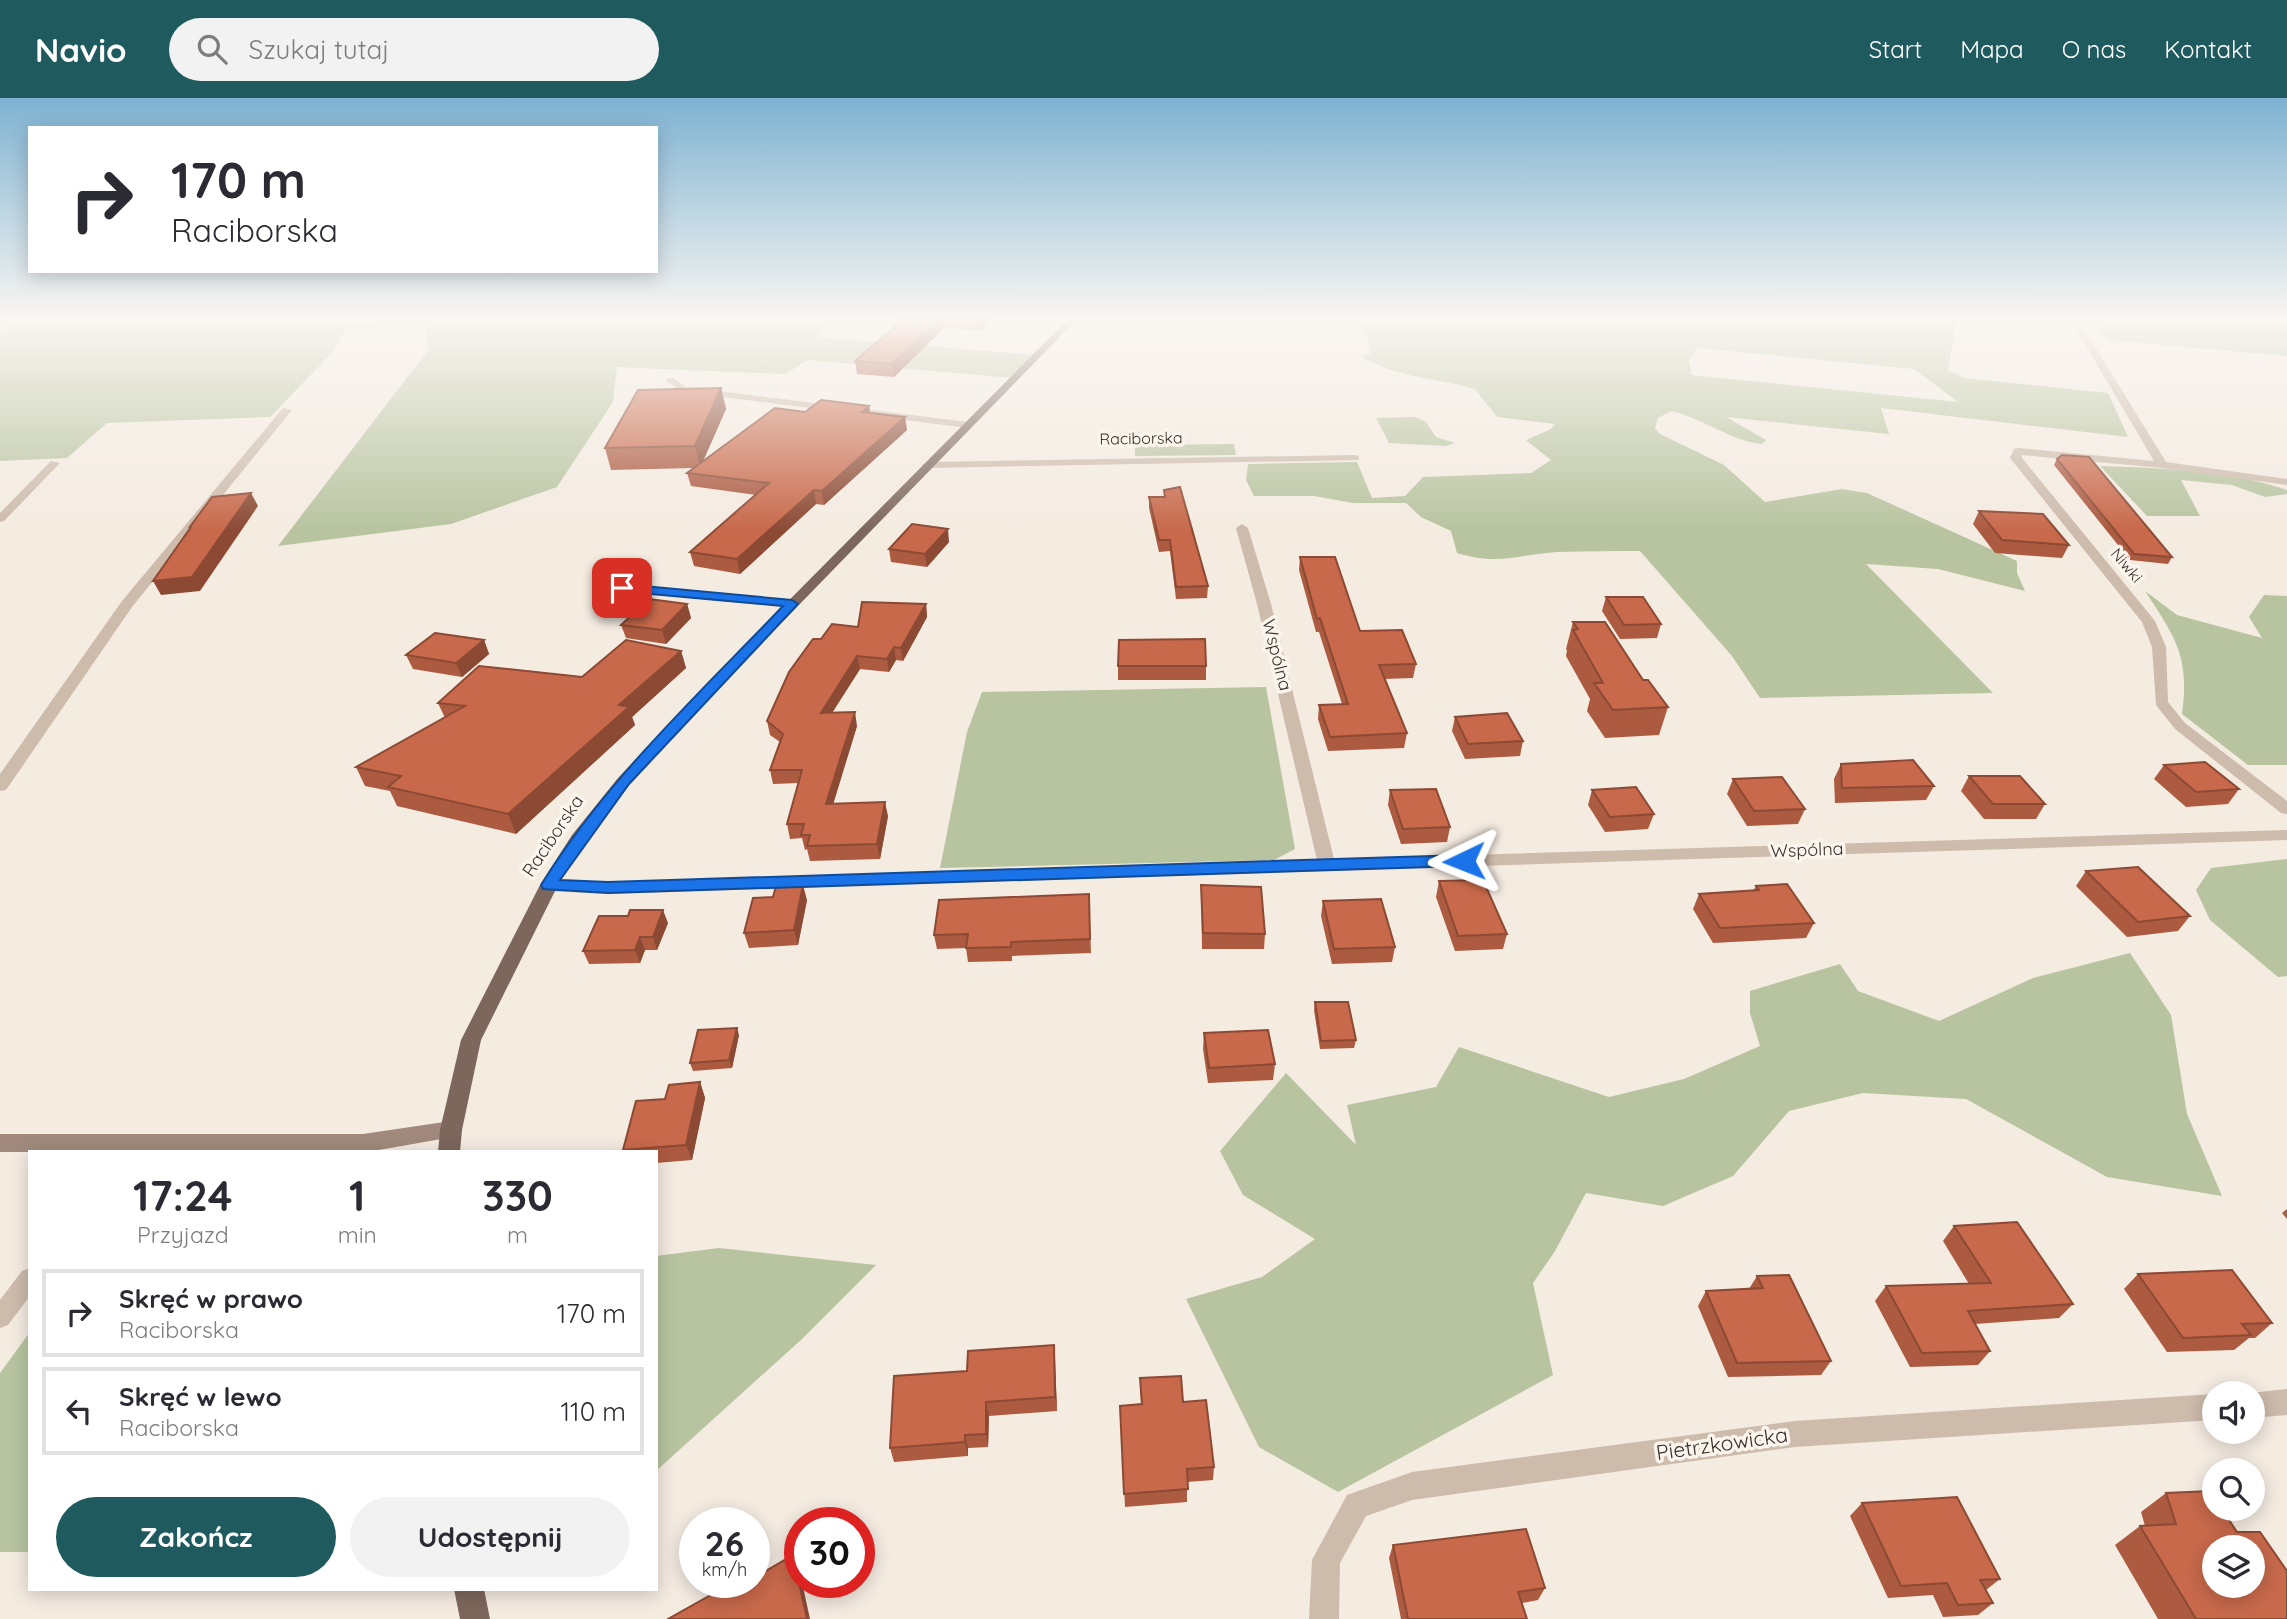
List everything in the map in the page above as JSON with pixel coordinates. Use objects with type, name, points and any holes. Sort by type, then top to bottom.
[{"type":"main road","name":"Raciborska","points":[[450,1141],[471,1040],[549,885],[578,839],[624,781],[792,604],[1002,390]]},
{"type":"main road","points":[[469,1591],[475,1619]]},
{"type":"street","points":[[2117,390],[2162,465]]},
{"type":"street","points":[[0,786],[127,604],[287,410]]},
{"type":"street","name":"Niwki","points":[[2287,482],[2046,451],[2018,451],[2016,458],[2148,621],[2159,646],[2161,702],[2180,726],[2287,809]]},
{"type":"street","name":"Raciborska","points":[[928,465],[1355,458]]},
{"type":"street","name":"Wspólna","points":[[1242,528],[1268,618],[1327,865]]},
{"type":"street","name":"Wspólna","points":[[549,885],[608,888],[2287,835]]},
{"type":"street","points":[[0,1143],[450,1141]]},
{"type":"street","points":[[2265,1404],[2287,1402]]},
{"type":"street","name":"Pietrzkowicka","points":[[1324,1619],[1325,1560],[1357,1505],[1412,1486],[1795,1434],[2202,1408]]},
{"type":"lane","points":[[696,390],[764,395],[968,425]]},
{"type":"lane","points":[[0,519],[55,463]]},
{"type":"lane","points":[[622,588],[792,604]]},
{"type":"lane","points":[[0,1318],[28,1281]]},
{"type":"green space","points":[[0,390],[296,390],[270,417],[107,423],[67,458],[0,461]]},
{"type":"green space","points":[[398,390],[614,390],[613,402],[557,487],[451,524],[278,546]]},
{"type":"green space","points":[[1476,390],[1840,390],[1958,402],[1942,390],[2079,390],[2108,393],[2128,437],[1881,408],[1889,434],[1726,417],[1766,440],[1762,444],[1739,439],[1671,411],[1658,418],[1655,428],[1660,434],[1724,465],[1765,502],[1842,489],[1867,493],[2017,561],[2017,573],[2025,591],[1938,569],[1866,564],[1993,693],[1760,698],[1732,656],[1640,551],[1559,552],[1497,559],[1472,557],[1457,553],[1451,531],[1421,517],[1406,503],[1353,503],[1314,496],[1254,496],[1246,480],[1248,464],[1357,462],[1372,498],[1405,496],[1423,477],[1531,473],[1551,460],[1526,440],[1551,429],[1555,424],[1497,417]]},
{"type":"green space","points":[[1415,417],[1426,422],[1436,437],[1455,443],[1446,446],[1389,443],[1376,418]]},
{"type":"green space","points":[[1234,444],[1236,455],[1135,456],[1135,445]]},
{"type":"green space","points":[[2100,466],[2218,474],[2265,483],[2287,490],[2287,494],[2265,497],[2232,485],[2181,480],[2200,516],[2147,516]]},
{"type":"green space","points":[[2145,591],[2177,615],[2262,638],[2249,617],[2264,595],[2287,596],[2287,765],[2248,765],[2182,714],[2184,677],[2178,648],[2165,621]]},
{"type":"green space","points":[[1266,687],[1295,849],[1274,860],[940,868],[967,732],[982,692]]},
{"type":"green space","points":[[2287,859],[2287,976],[2278,977],[2210,920],[2196,890],[2211,868]]},
{"type":"green space","points":[[2130,953],[2171,1015],[2187,1114],[2222,1196],[2107,1177],[1966,1099],[1863,1093],[1789,1111],[1733,1176],[1663,1206],[1586,1193],[1555,1251],[1533,1283],[1553,1375],[1338,1492],[1259,1447],[1186,1299],[1262,1277],[1315,1239],[1243,1195],[1220,1151],[1286,1073],[1356,1145],[1347,1105],[1436,1087],[1459,1047],[1609,1097],[1684,1079],[1760,1046],[1750,1013],[1750,991],[1840,964],[1858,991],[1939,1021],[2033,978]]},
{"type":"green space","points":[[719,1248],[876,1265],[802,1339],[658,1469],[658,1256]]},
{"type":"green space","points":[[28,1335],[28,1552],[0,1552],[0,1373]]},
{"type":"building","points":[[638,390],[720,390],[695,446],[605,448]]},
{"type":"building","points":[[821,400],[869,406],[862,412],[905,417],[822,491],[814,490],[737,559],[690,552],[769,483],[687,473],[775,408],[805,412]]},
{"type":"building","points":[[2062,455],[2089,457],[2172,557],[2134,554],[2057,459]]},
{"type":"building","points":[[1180,487],[1208,586],[1176,587],[1170,540],[1159,540],[1149,497],[1165,497],[1164,490]]},
{"type":"building","points":[[251,493],[192,577],[153,581],[212,497]]},
{"type":"building","points":[[1979,511],[2043,514],[2069,545],[2002,540]]},
{"type":"building","points":[[912,524],[948,529],[925,554],[889,549]]},
{"type":"building","points":[[1300,557],[1335,557],[1360,631],[1402,630],[1416,664],[1379,665],[1407,733],[1330,737],[1319,705],[1348,704],[1320,618],[1317,619]]},
{"type":"building","points":[[1606,597],[1643,597],[1661,624],[1624,625]]},
{"type":"building","points":[[649,599],[687,604],[662,630],[621,625]]},
{"type":"building","points":[[862,602],[926,604],[901,648],[894,647],[887,659],[857,656],[821,713],[855,712],[826,804],[885,802],[877,844],[807,846],[810,835],[801,835],[804,824],[787,824],[802,770],[770,770],[783,734],[767,721],[789,672],[813,639],[821,639],[832,624],[858,627]]},
{"type":"building","points":[[1573,622],[1605,622],[1643,680],[1648,680],[1668,707],[1613,710],[1594,683],[1603,683],[1573,630],[1578,629]]},
{"type":"building","points":[[435,633],[484,640],[456,663],[406,655]]},
{"type":"building","points":[[1205,639],[1206,666],[1118,666],[1119,640]]},
{"type":"building","points":[[626,640],[681,651],[619,705],[629,707],[508,814],[388,787],[401,776],[356,767],[465,706],[438,703],[479,666],[582,677]]},
{"type":"building","points":[[1507,713],[1523,741],[1468,744],[1455,717]]},
{"type":"building","points":[[1913,760],[1934,786],[1842,788],[1841,764]]},
{"type":"building","points":[[2205,762],[2239,789],[2196,792],[2164,765]]},
{"type":"building","points":[[1969,776],[2020,776],[2045,804],[1993,804]]},
{"type":"building","points":[[1782,777],[1805,809],[1754,811],[1733,779]]},
{"type":"building","points":[[1636,787],[1654,814],[1610,817],[1592,790]]},
{"type":"building","points":[[1436,789],[1450,827],[1403,829],[1390,790]]},
{"type":"building","points":[[2138,867],[2190,916],[2138,922],[2086,871]]},
{"type":"building","points":[[1483,880],[1507,934],[1458,936],[1439,881]]},
{"type":"building","points":[[1787,884],[1814,923],[1720,928],[1699,894],[1759,890],[1756,886]]},
{"type":"building","points":[[803,885],[794,930],[744,933],[753,898],[773,897],[776,886]]},
{"type":"building","points":[[1201,885],[1261,887],[1265,934],[1203,933]]},
{"type":"building","points":[[1089,894],[1090,939],[1011,942],[1011,947],[966,948],[968,934],[934,935],[939,900]]},
{"type":"building","points":[[1381,899],[1395,947],[1334,949],[1323,901]]},
{"type":"building","points":[[630,910],[663,910],[653,937],[640,937],[635,950],[583,951],[599,916],[628,916]]},
{"type":"building","points":[[1315,1002],[1348,1002],[1356,1040],[1321,1041]]},
{"type":"building","points":[[737,1028],[729,1060],[690,1063],[698,1030]]},
{"type":"building","points":[[1268,1030],[1275,1064],[1209,1068],[1204,1033]]},
{"type":"building","points":[[700,1082],[686,1145],[623,1150],[636,1101],[665,1099],[669,1085]]},
{"type":"building","points":[[2017,1222],[2073,1304],[1968,1311],[1990,1351],[1922,1353],[1886,1286],[1991,1283],[1954,1226]]},
{"type":"building","points":[[2232,1270],[2272,1323],[2242,1324],[2251,1335],[2183,1338],[2138,1274]]},
{"type":"building","points":[[1789,1275],[1831,1361],[1737,1363],[1706,1291],[1763,1288],[1757,1276]]},
{"type":"building","points":[[1054,1345],[1055,1397],[986,1402],[986,1434],[965,1435],[965,1442],[890,1448],[894,1376],[967,1371],[968,1351]]},
{"type":"building","points":[[1181,1376],[1183,1402],[1206,1400],[1214,1467],[1187,1469],[1188,1489],[1124,1494],[1120,1406],[1142,1404],[1140,1378]]},
{"type":"building","points":[[2202,1491],[2202,1521],[2230,1521],[2237,1532],[2260,1532],[2262,1535],[2202,1535],[2202,1598],[2265,1598],[2265,1539],[2287,1571],[2287,1619],[2196,1619],[2140,1526],[2176,1524],[2166,1493]]},
{"type":"building","points":[[1957,1497],[2000,1579],[1980,1580],[1993,1603],[1958,1605],[1947,1583],[1901,1586],[1862,1503]]},
{"type":"building","points":[[1526,1529],[1545,1588],[1518,1592],[1527,1619],[1408,1619],[1393,1545]]},
{"type":"building","points":[[784,1560],[784,1598],[802,1598],[807,1619],[668,1619],[705,1598],[770,1598],[770,1569]]},
{"type":"route","points":[[622,588],[792,604],[624,781],[578,839],[549,885],[608,888],[1464,861]]}]
